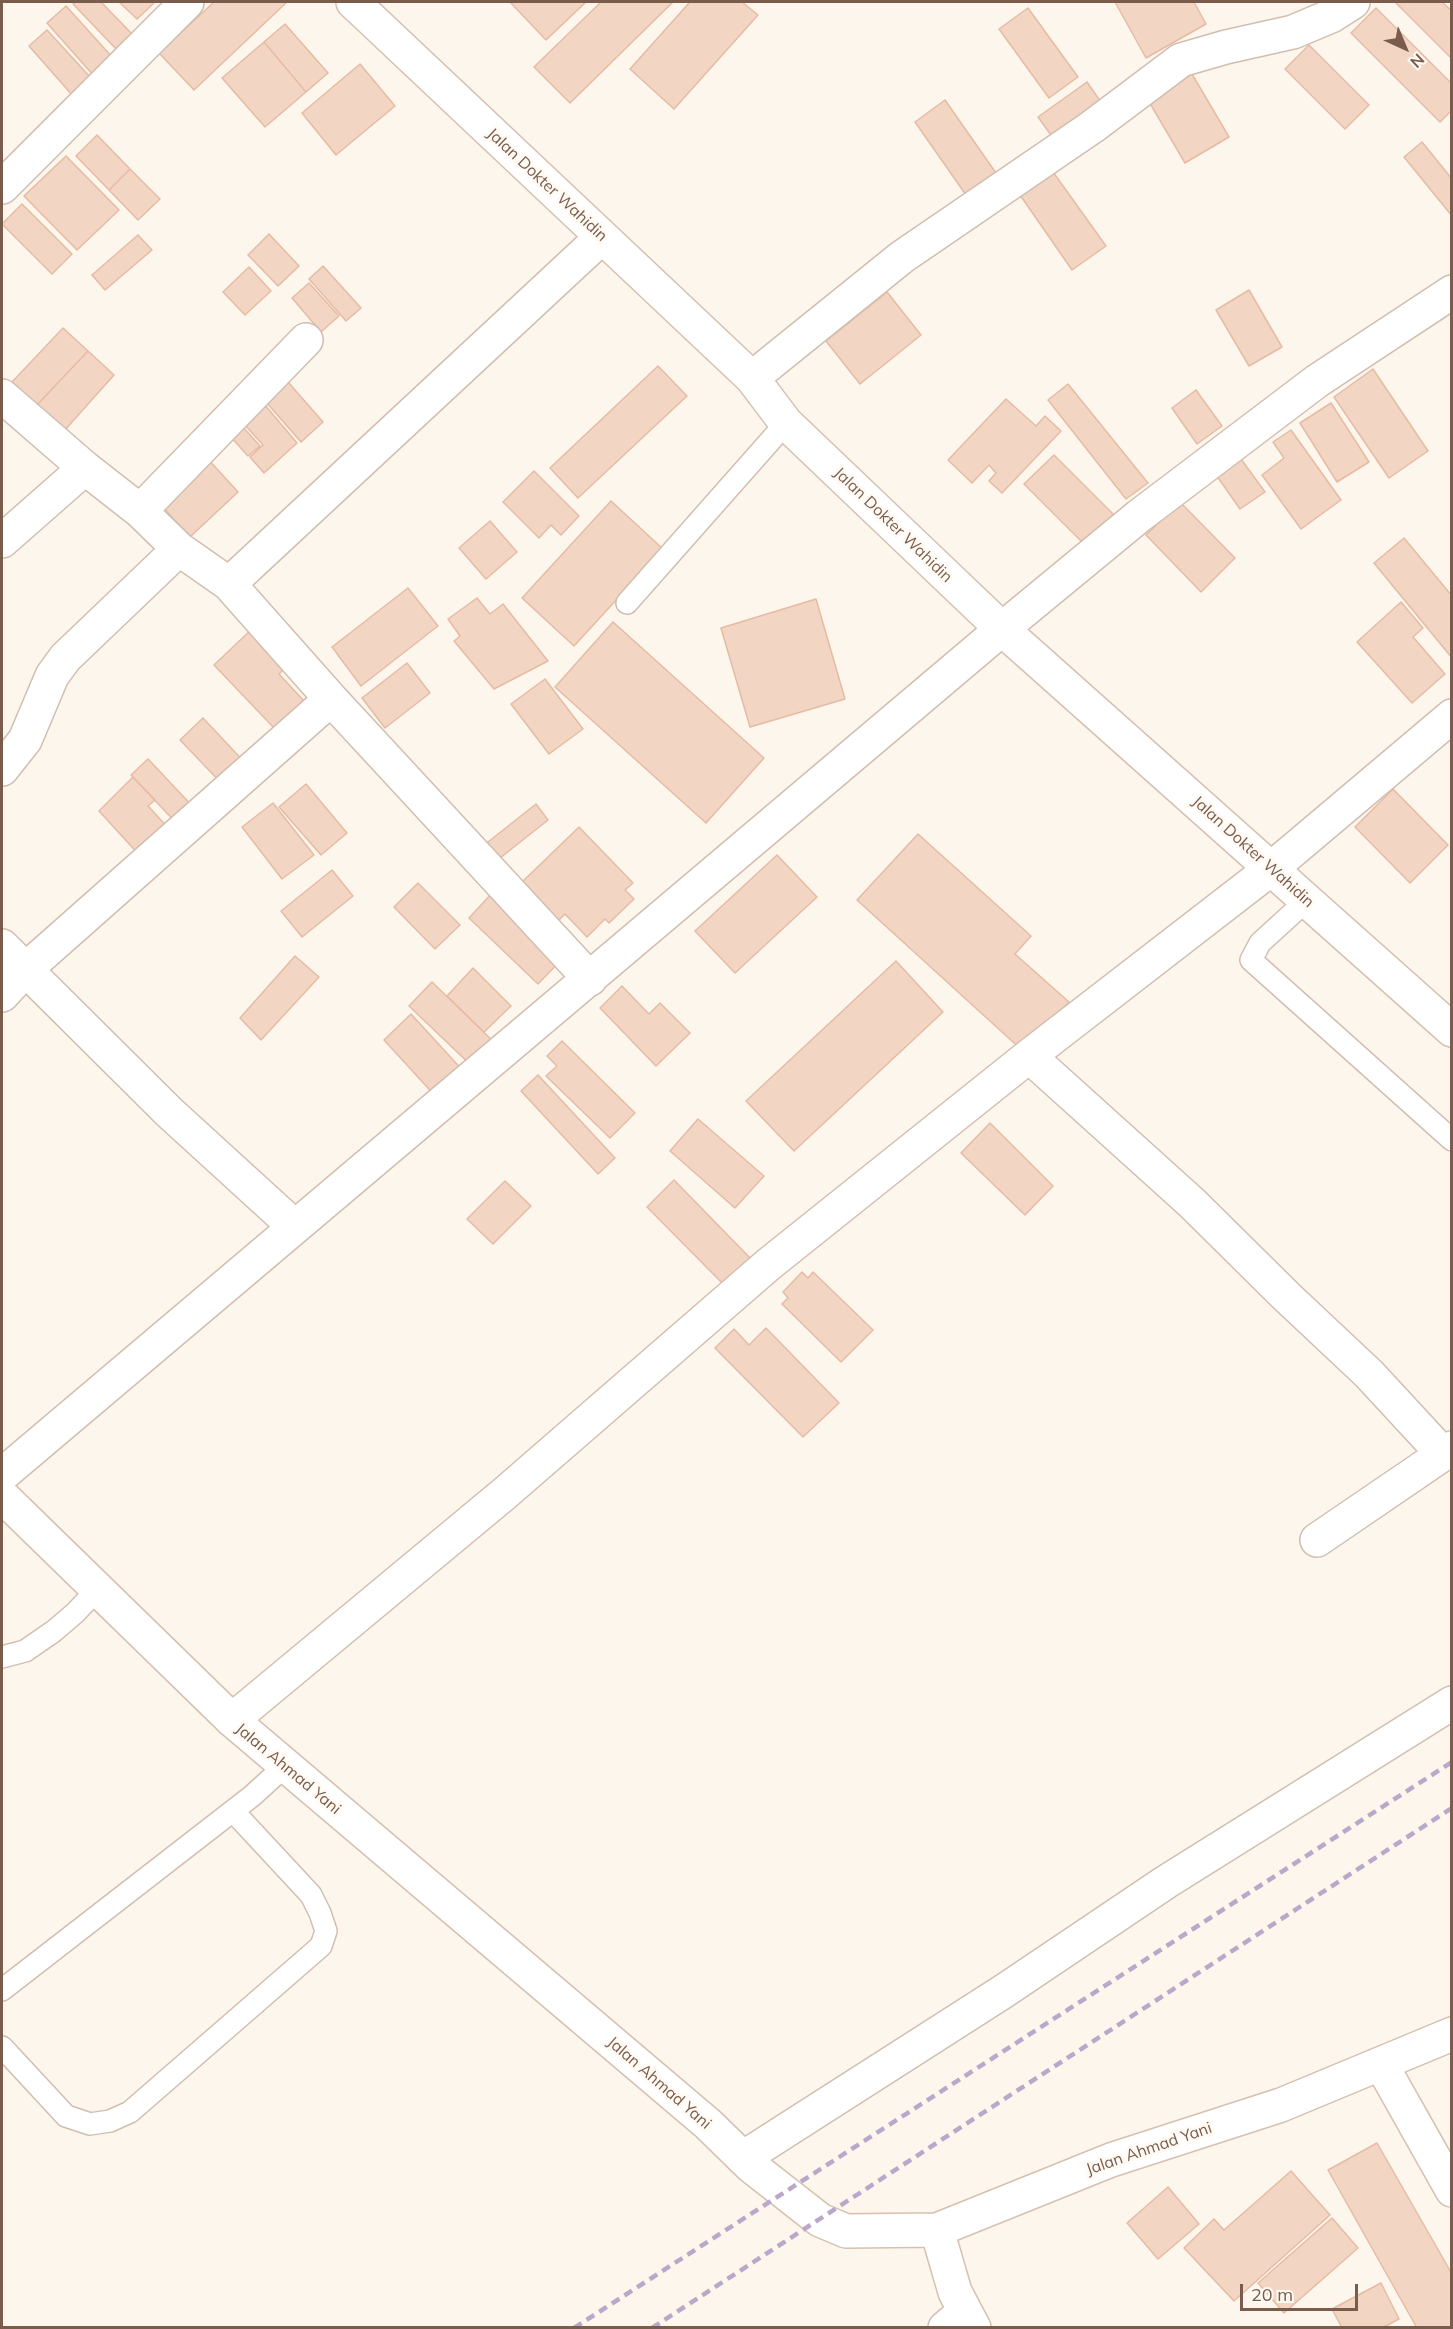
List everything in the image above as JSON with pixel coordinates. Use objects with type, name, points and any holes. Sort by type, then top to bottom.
[{"type":"street","points":[[2,187],[187,2]]},
{"type":"street","name":"Jalan Dokter Wahidin","points":[[354,2],[752,378],[786,423],[1002,629],[1452,1030]]},
{"type":"street","points":[[752,378],[902,257],[1092,127],[1181,60],[1293,32],[1331,16],[1353,2]]},
{"type":"street","points":[[230,584],[602,237]]},
{"type":"street","points":[[2,1475],[1002,629],[1139,516],[1308,388],[1452,292]]},
{"type":"street","points":[[140,511],[306,340]]},
{"type":"street","points":[[2,396],[140,511],[179,549],[230,584],[331,699],[590,979]]},
{"type":"street","points":[[2,541],[86,468]]},
{"type":"street","points":[[2,769],[25,740],[52,676],[65,658],[179,549]]},
{"type":"street","points":[[2,995],[26,970],[331,699]]},
{"type":"street","points":[[232,1720],[504,1494],[769,1264],[1029,1056],[1272,868],[1452,716]]},
{"type":"street","points":[[2,946],[169,1112],[295,1227]]},
{"type":"street","points":[[1029,1056],[1192,1203],[1447,1451],[1317,1540]]},
{"type":"street","name":"Jalan Ahmad Yani","points":[[2,1496],[232,1720],[708,2124],[743,2158],[820,2220],[846,2231],[940,2241],[1111,2160],[1281,2105],[1452,2034]]},
{"type":"street","points":[[743,2158],[1005,1991],[1166,1882],[1452,1703]]},
{"type":"street","points":[[1381,2064],[1452,2190]]},
{"type":"street","points":[[940,2241],[960,2315]]},
{"type":"lane","points":[[627,603],[786,423]]},
{"type":"lane","points":[[1307,900],[1260,943],[1251,960],[1452,1140]]},
{"type":"lane","points":[[2,1657],[25,1651],[54,1631],[97,1590]]},
{"type":"lane","points":[[2,1990],[232,1811],[285,1766]]},
{"type":"lane","points":[[2,2047],[66,2116],[90,2124],[110,2121],[130,2112],[321,1946],[326,1931],[311,1895],[232,1811]]},
{"type":"building","points":[[101,2],[135,37],[119,52],[73,4]]},
{"type":"building","points":[[119,2],[155,2],[137,19]]},
{"type":"building","points":[[214,2],[287,2],[194,90],[159,53]]},
{"type":"building","points":[[510,2],[586,2],[546,40]]},
{"type":"building","points":[[601,2],[673,2],[570,103],[534,67]]},
{"type":"building","points":[[690,2],[742,2],[758,15],[674,109],[630,69]]},
{"type":"building","points":[[1115,2],[1194,2],[1206,24],[1146,58]]},
{"type":"building","points":[[1395,2],[1442,2],[1452,11],[1452,59]]},
{"type":"building","points":[[66,6],[113,58],[94,76],[47,23]]},
{"type":"building","points":[[1028,8],[1078,77],[1049,98],[999,29]]},
{"type":"building","points":[[1376,8],[1452,84],[1452,110],[1440,122],[1351,33]]},
{"type":"building","points":[[285,24],[328,73],[306,92],[264,42]]},
{"type":"building","points":[[47,30],[92,79],[73,96],[29,46]]},
{"type":"building","points":[[264,42],[306,92],[265,127],[222,78]]},
{"type":"building","points":[[1309,45],[1369,105],[1345,129],[1285,69]]},
{"type":"building","points":[[360,64],[395,106],[336,155],[302,113]]},
{"type":"building","points":[[1192,74],[1229,137],[1185,163],[1148,100]]},
{"type":"building","points":[[1087,82],[1105,108],[1056,142],[1038,117]]},
{"type":"building","points":[[945,100],[996,173],[966,195],[915,122]]},
{"type":"building","points":[[97,135],[130,169],[109,190],[76,156]]},
{"type":"building","points":[[1422,142],[1452,179],[1452,216],[1404,157]]},
{"type":"building","points":[[66,156],[119,210],[77,250],[24,196]]},
{"type":"building","points":[[130,169],[160,199],[138,220],[109,190]]},
{"type":"building","points":[[1053,172],[1106,246],[1072,270],[1020,195]]},
{"type":"building","points":[[22,204],[72,254],[52,274],[2,224]]},
{"type":"building","points":[[269,234],[299,266],[278,286],[248,255]]},
{"type":"building","points":[[138,235],[152,250],[105,290],[92,275]]},
{"type":"building","points":[[323,266],[361,308],[346,321],[309,279]]},
{"type":"building","points":[[249,267],[271,291],[245,315],[223,292]]},
{"type":"building","points":[[309,283],[339,316],[321,332],[292,298]]},
{"type":"building","points":[[1249,290],[1282,347],[1249,366],[1216,310]]},
{"type":"building","points":[[887,292],[921,335],[860,384],[826,341]]},
{"type":"building","points":[[63,328],[88,351],[37,405],[12,382]]},
{"type":"building","points":[[88,351],[114,375],[64,431],[37,405]]},
{"type":"building","points":[[658,366],[687,396],[578,498],[550,468]]},
{"type":"building","points":[[1373,369],[1428,451],[1389,478],[1334,397]]},
{"type":"building","points":[[288,382],[323,422],[301,442],[266,402]]},
{"type":"building","points":[[1068,384],[1148,483],[1126,499],[1048,400]]},
{"type":"building","points":[[1196,390],[1222,426],[1197,444],[1172,408]]},
{"type":"building","points":[[1006,399],[1036,426],[1045,416],[1061,431],[1002,493],[989,481],[996,473],[989,465],[972,483],[948,460]]},
{"type":"building","points":[[1331,403],[1369,462],[1337,482],[1300,423]]},
{"type":"building","points":[[264,404],[297,443],[264,473],[250,457],[263,445],[243,423]]},
{"type":"building","points":[[241,425],[260,446],[248,456],[230,436]]},
{"type":"building","points":[[1291,430],[1341,500],[1301,529],[1262,475],[1284,458],[1273,442]]},
{"type":"building","points":[[1054,455],[1114,515],[1084,544],[1024,484]]},
{"type":"building","points":[[1238,455],[1265,492],[1240,509],[1214,472]]},
{"type":"building","points":[[207,458],[238,492],[190,537],[159,503]]},
{"type":"building","points":[[534,471],[579,516],[561,535],[551,525],[539,538],[503,502]]},
{"type":"building","points":[[611,501],[663,549],[574,646],[522,598]]},
{"type":"building","points":[[1180,502],[1235,558],[1201,592],[1146,535]]},
{"type":"building","points":[[490,521],[517,552],[486,579],[459,548]]},
{"type":"building","points":[[1404,538],[1452,596],[1452,658],[1374,563]]},
{"type":"building","points":[[408,588],[438,626],[361,686],[332,647]]},
{"type":"building","points":[[477,598],[490,614],[503,604],[548,661],[494,689],[454,641],[460,636],[448,619]]},
{"type":"building","points":[[816,599],[845,699],[750,727],[721,628]]},
{"type":"building","points":[[1401,602],[1423,628],[1413,637],[1445,674],[1412,703],[1357,642]]},
{"type":"building","points":[[613,622],[764,758],[706,823],[555,687]]},
{"type":"building","points":[[254,627],[289,664],[279,674],[304,701],[275,729],[214,665]]},
{"type":"building","points":[[407,663],[430,693],[385,728],[362,698]]},
{"type":"building","points":[[545,679],[583,729],[549,754],[511,704]]},
{"type":"building","points":[[203,718],[249,767],[226,788],[180,740]]},
{"type":"building","points":[[148,759],[197,811],[180,827],[131,775]]},
{"type":"building","points":[[133,777],[155,800],[148,806],[171,831],[142,858],[99,811]]},
{"type":"building","points":[[306,784],[347,833],[321,855],[279,807]]},
{"type":"building","points":[[1393,789],[1448,845],[1410,883],[1355,827]]},
{"type":"building","points":[[273,803],[314,855],[282,879],[242,827]]},
{"type":"building","points":[[536,804],[548,820],[495,862],[483,846]]},
{"type":"building","points":[[579,827],[633,883],[625,890],[634,899],[609,923],[605,919],[587,937],[565,914],[557,922],[520,884]]},
{"type":"building","points":[[918,834],[1031,936],[1015,954],[1069,1002],[1024,1052],[857,900]]},
{"type":"building","points":[[777,855],[817,897],[735,973],[695,931]]},
{"type":"building","points":[[332,870],[353,896],[302,937],[281,911]]},
{"type":"building","points":[[418,883],[460,925],[435,949],[394,907]]},
{"type":"building","points":[[494,891],[564,957],[538,984],[469,918]]},
{"type":"building","points":[[295,956],[319,977],[261,1040],[240,1018]]},
{"type":"building","points":[[896,961],[943,1012],[794,1151],[746,1101]]},
{"type":"building","points":[[473,968],[511,1006],[484,1032],[447,996]]},
{"type":"building","points":[[432,982],[499,1047],[477,1071],[409,1006]]},
{"type":"building","points":[[622,986],[649,1014],[660,1003],[690,1033],[656,1066],[600,1008]]},
{"type":"building","points":[[411,1014],[466,1074],[438,1099],[384,1040]]},
{"type":"building","points":[[562,1041],[635,1113],[610,1138],[546,1076],[557,1066],[547,1056]]},
{"type":"building","points":[[538,1075],[615,1158],[598,1174],[521,1091]]},
{"type":"building","points":[[698,1119],[764,1176],[735,1208],[670,1151]]},
{"type":"building","points":[[990,1123],[1053,1186],[1025,1215],[961,1153]]},
{"type":"building","points":[[674,1180],[752,1260],[725,1286],[647,1207]]},
{"type":"building","points":[[505,1181],[531,1206],[493,1244],[467,1219]]},
{"type":"building","points":[[802,1272],[808,1278],[813,1272],[873,1330],[841,1362],[782,1304],[788,1298],[783,1292]]},
{"type":"building","points":[[766,1328],[839,1403],[803,1437],[715,1348],[734,1329],[749,1345]]},
{"type":"building","points":[[1377,2143],[1452,2274],[1452,2328],[1417,2328],[1328,2170]]},
{"type":"building","points":[[1291,2171],[1330,2215],[1234,2301],[1184,2248],[1214,2219],[1224,2230]]},
{"type":"building","points":[[1168,2187],[1199,2224],[1158,2259],[1127,2223]]},
{"type":"building","points":[[1332,2218],[1358,2248],[1284,2313],[1258,2283]]},
{"type":"building","points":[[1381,2283],[1399,2319],[1382,2328],[1342,2328],[1332,2309]]},
{"type":"railway","points":[[574,2328],[1452,1762]]},
{"type":"railway","points":[[652,2328],[1452,1808]]}]
